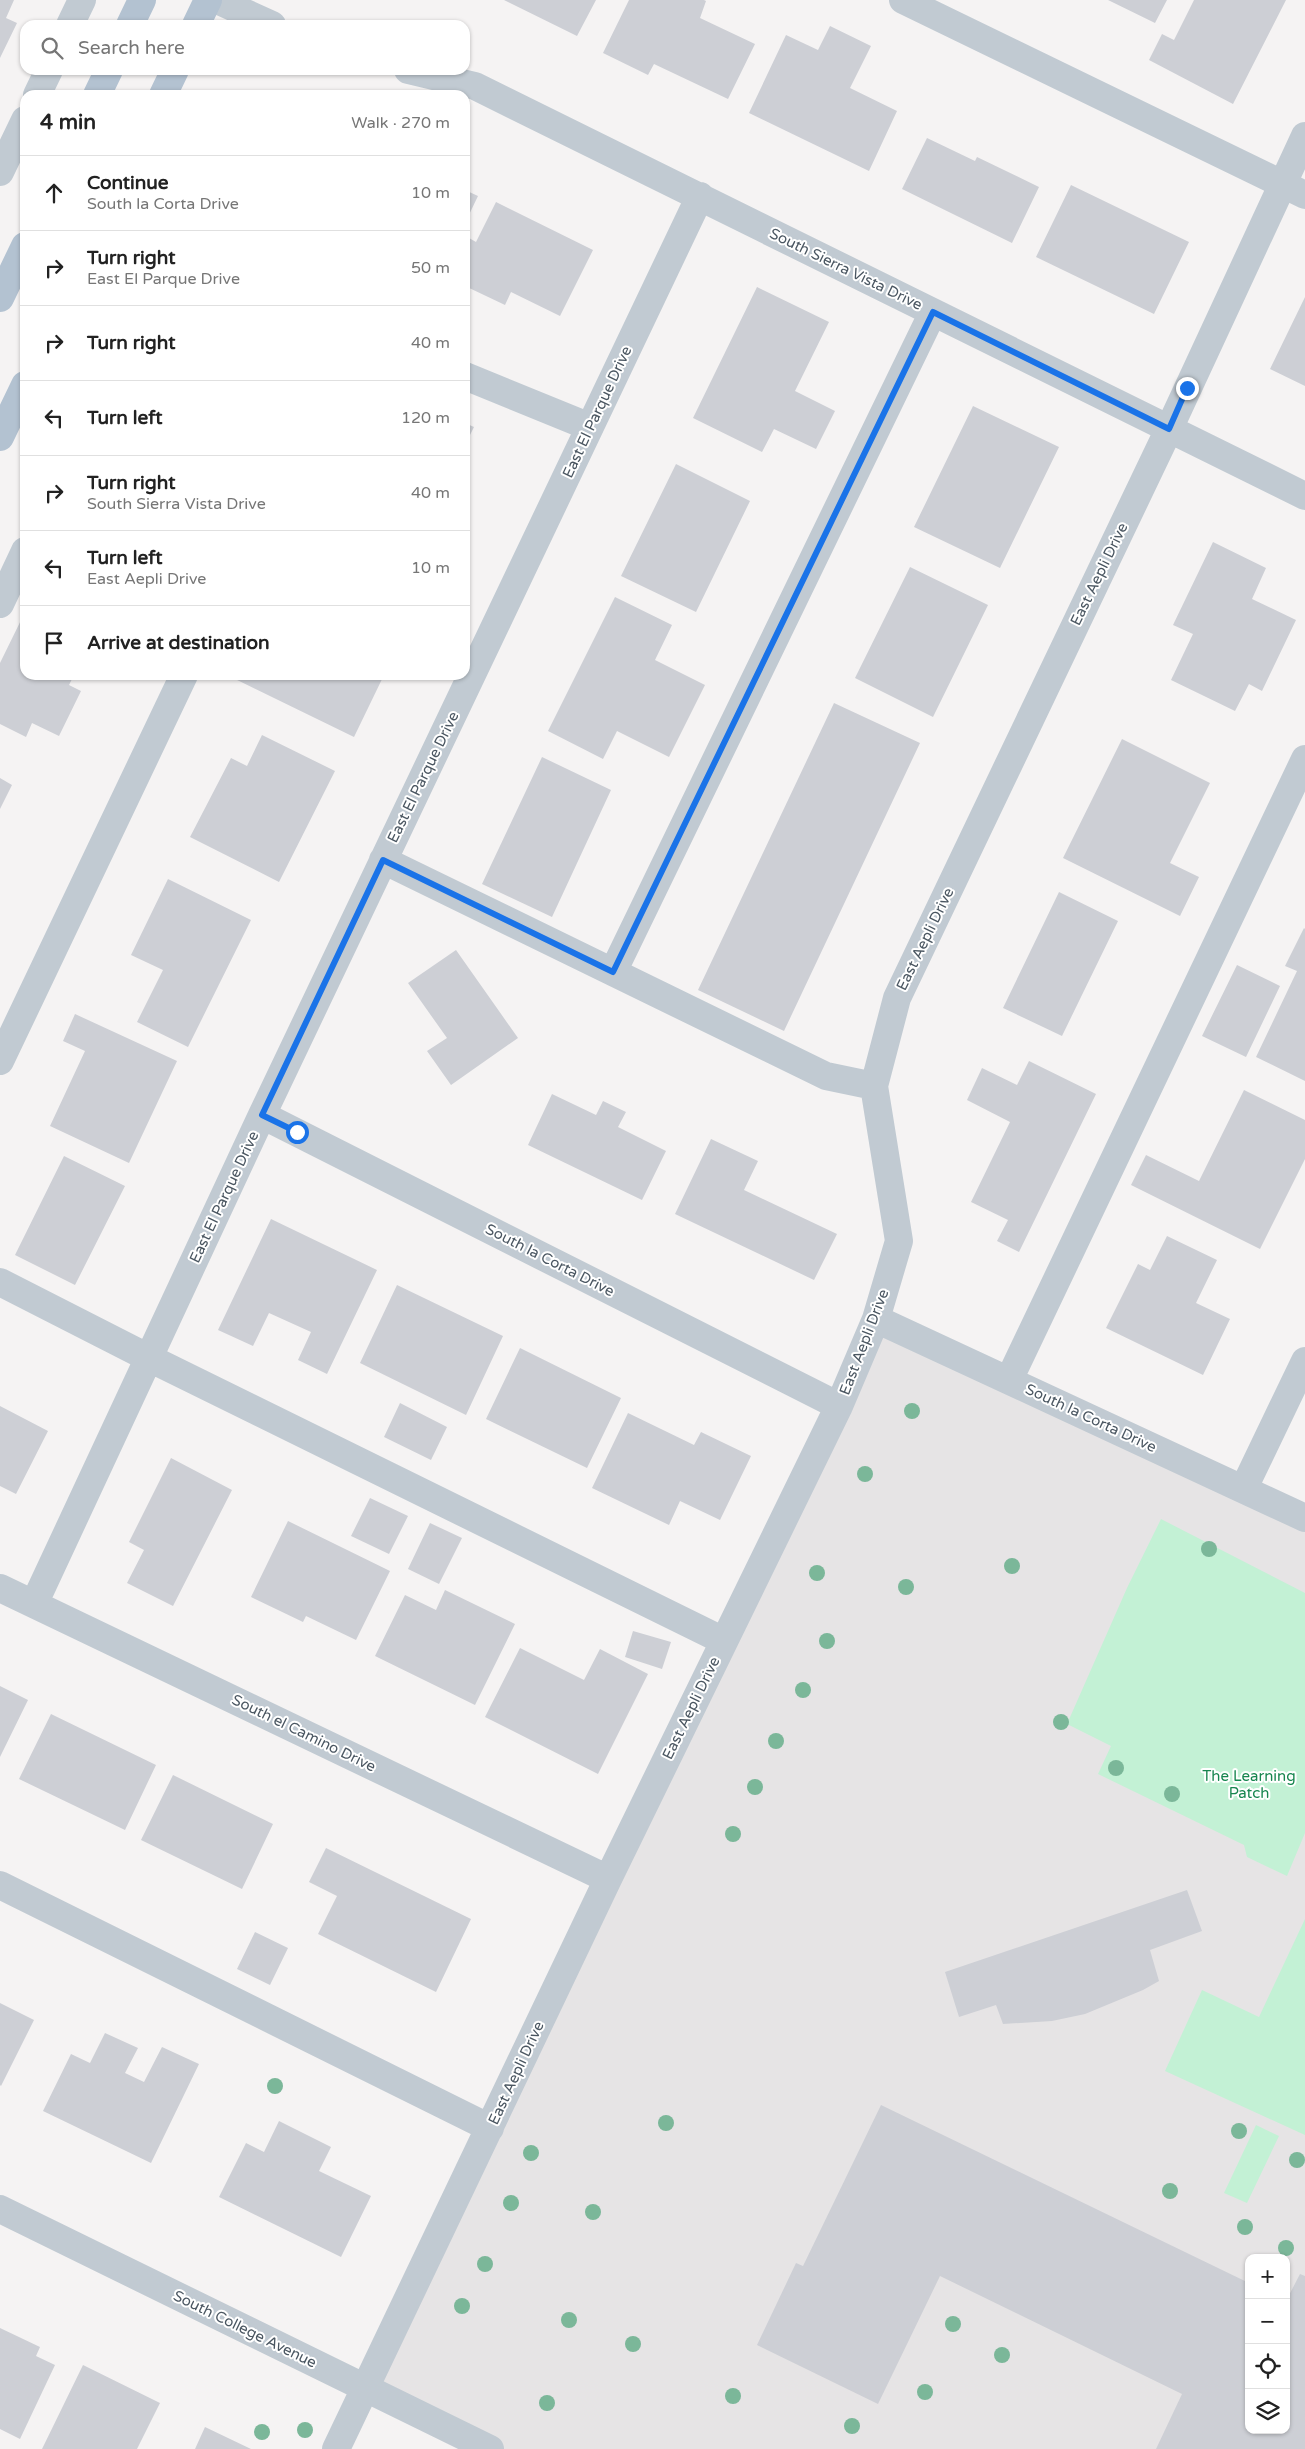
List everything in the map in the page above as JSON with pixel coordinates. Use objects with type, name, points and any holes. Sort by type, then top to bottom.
[{"type":"main road","points":[[132,20],[142,0]]},
{"type":"main road","points":[[198,20],[208,0]]},
{"type":"main road","points":[[99,90],[107,75]]},
{"type":"main road","points":[[165,90],[173,75]]},
{"type":"main road","points":[[0,298],[20,256]]},
{"type":"main road","points":[[0,438],[19,412]]},
{"type":"street","points":[[72,20],[82,0]]},
{"type":"street","points":[[217,0],[261,20]]},
{"type":"street","points":[[903,0],[1294,189]]},
{"type":"street","points":[[39,90],[47,75]]},
{"type":"street","name":"South Sierra Vista Drive","points":[[429,75],[475,86],[1305,496]]},
{"type":"street","points":[[0,172],[20,130]]},
{"type":"street","name":"East Aepli Drive","points":[[336,2449],[608,1879],[839,1406],[876,1319],[899,1241],[874,1086],[897,998],[1169,429],[1294,189],[1305,136]]},
{"type":"street","name":"East El Parque Drive","points":[[470,678],[700,196]]},
{"type":"street","points":[[613,972],[933,312]]},
{"type":"street","points":[[470,378],[590,428]]},
{"type":"street","points":[[0,604],[20,562]]},
{"type":"street","points":[[0,1061],[182,680]]},
{"type":"street","name":"East El Parque Drive","points":[[34,1604],[262,1115],[469,680]]},
{"type":"street","points":[[1009,1380],[1305,759]]},
{"type":"street","points":[[383,860],[826,1076],[874,1086]]},
{"type":"street","name":"South la Corta Drive","points":[[262,1115],[839,1406]]},
{"type":"street","points":[[0,1282],[149,1358],[724,1641]]},
{"type":"street","name":"South la Corta Drive","points":[[876,1319],[1244,1488],[1305,1518]]},
{"type":"street","points":[[1244,1488],[1305,1361]]},
{"type":"street","name":"South el Camino Drive","points":[[0,1588],[608,1879]]},
{"type":"street","points":[[0,1885],[490,2128]]},
{"type":"street","name":"South College Avenue","points":[[0,2209],[490,2449]]},
{"type":"shaded area","points":[[876,1319],[1305,1518],[1305,2449],[490,2449],[365,2388]]},
{"type":"green space","name":"The Learning Patch","points":[[1161,1519],[1305,1593],[1305,1833],[1287,1876],[1247,1857],[1244,1845],[1098,1774],[1111,1746],[1067,1724],[1127,1588]]},
{"type":"green space","points":[[1305,1919],[1305,2135],[1165,2071],[1202,1990],[1259,2017]]},
{"type":"green space","points":[[1256,2125],[1279,2136],[1247,2203],[1224,2193]]},
{"type":"building","points":[[0,0],[14,0],[6,18],[17,23],[0,58]]},
{"type":"building","points":[[504,0],[596,0],[577,36]]},
{"type":"building","points":[[629,0],[704,0],[706,1],[700,18],[755,44],[728,99],[654,64],[648,75],[603,53]]},
{"type":"building","points":[[1108,0],[1167,0],[1155,23]]},
{"type":"building","points":[[1194,0],[1286,0],[1233,104],[1149,60],[1162,34],[1174,40]]},
{"type":"building","points":[[830,26],[871,46],[850,88],[897,111],[869,171],[749,113],[786,35],[818,50]]},
{"type":"building","points":[[927,138],[975,161],[977,157],[1039,187],[1012,243],[902,189]]},
{"type":"building","points":[[1071,185],[1189,242],[1154,314],[1036,257]]},
{"type":"building","points":[[470,192],[478,196],[470,213]]},
{"type":"building","points":[[496,202],[593,250],[560,316],[511,292],[505,305],[470,288],[470,239],[476,242]]},
{"type":"building","points":[[757,287],[829,322],[795,391],[835,411],[816,449],[774,429],[762,452],[693,418]]},
{"type":"building","points":[[1305,297],[1305,386],[1270,369]]},
{"type":"building","points":[[973,406],[1059,447],[1000,568],[914,527]]},
{"type":"building","points":[[470,425],[474,427],[470,435]]},
{"type":"building","points":[[676,464],[750,501],[696,612],[621,576]]},
{"type":"building","points":[[1213,542],[1266,568],[1252,599],[1296,620],[1262,691],[1249,684],[1235,711],[1171,680],[1193,634],[1173,625]]},
{"type":"building","points":[[910,567],[988,605],[933,717],[855,678]]},
{"type":"building","points":[[615,597],[672,625],[655,660],[705,685],[669,757],[617,731],[603,759],[548,731]]},
{"type":"building","points":[[20,622],[20,680],[72,680],[69,685],[81,691],[59,736],[32,723],[26,737],[0,724],[0,663]]},
{"type":"building","points":[[237,680],[382,680],[354,737]]},
{"type":"building","points":[[834,703],[920,743],[784,1031],[698,990]]},
{"type":"building","points":[[262,735],[335,771],[279,882],[190,837],[231,758],[247,766]]},
{"type":"building","points":[[1122,739],[1210,783],[1170,863],[1199,877],[1180,916],[1063,858]]},
{"type":"building","points":[[542,757],[611,790],[552,917],[482,884]]},
{"type":"building","points":[[0,778],[12,785],[0,809]]},
{"type":"building","points":[[168,879],[251,920],[188,1047],[137,1022],[163,970],[131,955]]},
{"type":"building","points":[[1059,892],[1118,921],[1062,1036],[1003,1008]]},
{"type":"building","points":[[1304,928],[1305,1081],[1256,1057],[1297,971],[1285,966]]},
{"type":"building","points":[[456,950],[518,1038],[451,1085],[427,1051],[447,1038],[408,983]]},
{"type":"building","points":[[1237,965],[1280,986],[1246,1057],[1202,1036]]},
{"type":"building","points":[[75,1014],[177,1061],[129,1163],[50,1126],[85,1051],[63,1041]]},
{"type":"building","points":[[1029,1061],[1096,1094],[1019,1252],[997,1241],[1008,1220],[971,1202],[1010,1122],[967,1100],[982,1068],[1017,1085]]},
{"type":"building","points":[[1244,1090],[1305,1120],[1305,1159],[1260,1249],[1131,1185],[1146,1155],[1199,1181]]},
{"type":"building","points":[[552,1094],[596,1115],[603,1101],[626,1112],[618,1127],[666,1151],[642,1200],[528,1145]]},
{"type":"building","points":[[711,1139],[758,1161],[744,1190],[837,1234],[814,1280],[675,1214]]},
{"type":"building","points":[[64,1156],[125,1186],[75,1285],[15,1255]]},
{"type":"building","points":[[271,1219],[377,1270],[327,1374],[298,1360],[311,1332],[269,1313],[253,1346],[218,1330]]},
{"type":"building","points":[[1167,1236],[1217,1260],[1196,1303],[1230,1319],[1203,1375],[1106,1328],[1138,1264],[1150,1270]]},
{"type":"building","points":[[397,1285],[503,1336],[466,1415],[360,1363]]},
{"type":"building","points":[[520,1348],[621,1398],[587,1468],[486,1419]]},
{"type":"building","points":[[400,1403],[447,1427],[431,1460],[384,1437]]},
{"type":"building","points":[[0,1406],[48,1431],[16,1494],[0,1486]]},
{"type":"building","points":[[628,1413],[694,1445],[701,1432],[751,1456],[720,1520],[680,1501],[669,1525],[592,1488]]},
{"type":"building","points":[[171,1458],[232,1490],[173,1606],[127,1583],[144,1550],[129,1542]]},
{"type":"building","points":[[370,1498],[408,1516],[389,1554],[351,1536]]},
{"type":"building","points":[[288,1521],[390,1571],[356,1640],[306,1616],[303,1622],[251,1597]]},
{"type":"building","points":[[430,1523],[462,1538],[439,1584],[408,1569]]},
{"type":"building","points":[[445,1590],[515,1624],[475,1705],[375,1656],[405,1595],[436,1610]]},
{"type":"building","points":[[633,1631],[671,1642],[662,1669],[625,1657]]},
{"type":"building","points":[[520,1648],[584,1680],[600,1649],[648,1674],[598,1774],[485,1717]]},
{"type":"building","points":[[0,1686],[28,1700],[0,1757]]},
{"type":"building","points":[[51,1714],[156,1765],[125,1830],[19,1779]]},
{"type":"building","points":[[173,1775],[273,1824],[242,1889],[141,1840]]},
{"type":"building","points":[[326,1848],[471,1919],[436,1992],[318,1934],[337,1896],[309,1882]]},
{"type":"building","points":[[1187,1890],[1202,1931],[1150,1950],[1159,1981],[1143,1990],[1085,2014],[1052,2021],[1003,2024],[996,2005],[959,2017],[945,1972]]},
{"type":"building","points":[[255,1932],[288,1948],[270,1985],[237,1969]]},
{"type":"building","points":[[0,2003],[34,2020],[1,2086],[0,2085]]},
{"type":"building","points":[[105,2033],[138,2048],[125,2073],[144,2082],[162,2047],[199,2064],[151,2163],[43,2111],[71,2054],[90,2063]]},
{"type":"building","points":[[881,2105],[1245,2281],[1245,2434],[1290,2434],[1290,2293],[1300,2274],[1305,2276],[1305,2449],[1156,2449],[1182,2394],[940,2276],[878,2404],[757,2345],[796,2263],[803,2266]]},
{"type":"building","points":[[279,2121],[331,2147],[319,2171],[371,2196],[341,2257],[219,2197],[246,2143],[264,2152]]},
{"type":"building","points":[[0,2328],[40,2347],[36,2356],[55,2365],[20,2439],[0,2429]]},
{"type":"building","points":[[83,2365],[160,2403],[137,2449],[42,2449]]},
{"type":"building","points":[[205,2427],[251,2449],[195,2449]]},
{"type":"route","points":[[297,1132],[262,1115],[383,860],[613,972],[933,312],[1169,429],[1187,388]]}]
